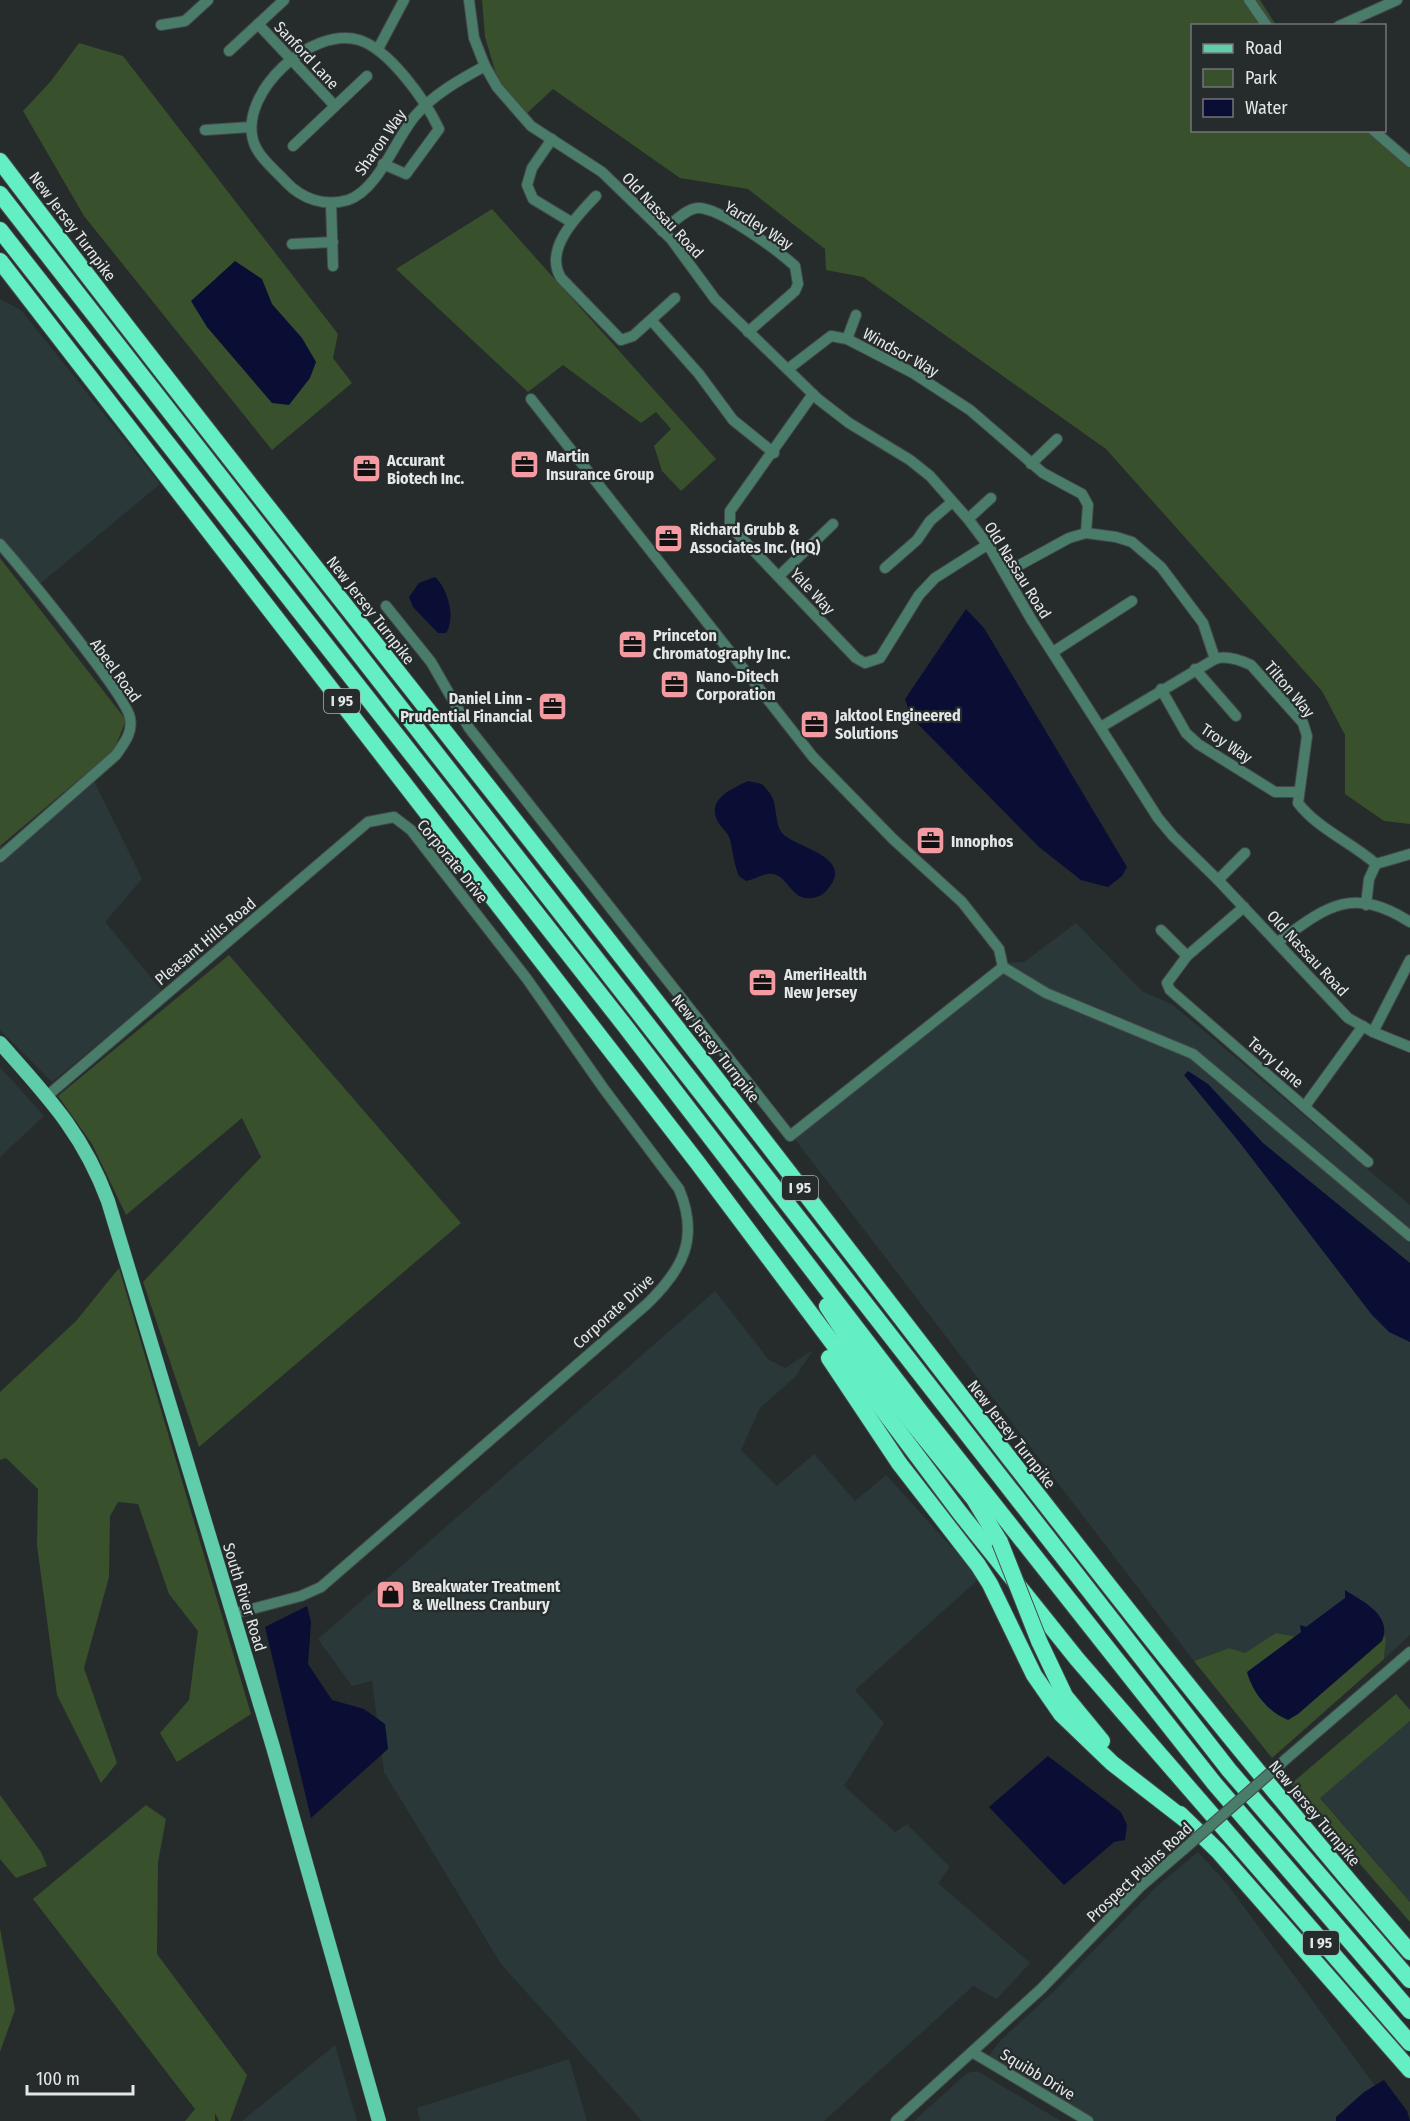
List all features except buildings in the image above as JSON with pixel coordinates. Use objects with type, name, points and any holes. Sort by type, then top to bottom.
[{"type":"highway","name":"New Jersey Turnpike","points":[[0,161],[234,464],[689,1042],[1034,1492],[1197,1697],[1410,1952]]},
{"type":"highway","name":"I 95","points":[[0,194],[1229,1770],[1410,1980]]},
{"type":"highway","name":"I 95","points":[[0,230],[625,1026],[920,1411],[1214,1783],[1410,2011]]},
{"type":"highway","name":"I 95","points":[[0,261],[692,1156],[960,1513],[1077,1659],[1410,2043]]},
{"type":"highway","points":[[705,1133],[725,1169],[805,1274],[847,1338],[962,1482],[988,1519],[1000,1542],[1054,1677],[1081,1718],[1117,1757],[1218,1851],[1410,2070]]},
{"type":"highway","points":[[759,1248],[899,1463],[978,1565],[990,1584],[1034,1675],[1061,1714],[1112,1763],[1188,1822]]},
{"type":"main road","name":"South River Road","points":[[0,1043],[47,1096],[84,1146],[108,1201],[233,1614],[379,2121]]},
{"type":"street","points":[[229,51],[284,0]]},
{"type":"street","points":[[378,49],[404,0]]},
{"type":"street","points":[[469,0],[472,28],[485,66]]},
{"type":"street","points":[[1249,0],[1266,24]]},
{"type":"street","points":[[1344,24],[1385,3],[1397,0]]},
{"type":"street","points":[[161,25],[185,21],[202,2]]},
{"type":"street","name":"Sanford Lane","points":[[258,24],[335,106]]},
{"type":"street","name":"Sharon Way","points":[[250,127],[253,109],[259,97],[292,61],[308,48],[332,38],[360,40],[378,49],[427,104]]},
{"type":"street","name":"Sharon Way","points":[[331,203],[360,194],[369,185],[405,129],[427,104],[453,84],[485,66]]},
{"type":"street","name":"Old Nassau Road","points":[[485,66],[497,87],[531,126],[602,172],[662,231],[694,269],[714,299],[813,394],[849,423],[910,460],[930,476],[968,519],[987,545],[1158,818],[1173,836],[1278,942],[1348,1018],[1373,1032],[1410,1047]]},
{"type":"street","points":[[293,146],[367,76]]},
{"type":"street","points":[[383,164],[406,174],[436,135],[439,129],[427,104]]},
{"type":"street","points":[[205,130],[250,127],[261,155],[289,185],[301,195],[315,201],[331,203],[333,266]]},
{"type":"street","points":[[1375,132],[1410,162]]},
{"type":"street","points":[[552,138],[532,168],[527,184],[533,199],[571,222]]},
{"type":"street","points":[[596,195],[571,222],[561,243],[556,270],[621,340],[629,339],[675,298]]},
{"type":"street","name":"Yardley Way","points":[[662,231],[692,210],[707,210],[725,218],[795,266],[798,284],[795,291],[748,332]]},
{"type":"street","points":[[292,244],[333,242]]},
{"type":"street","points":[[847,339],[856,315]]},
{"type":"street","points":[[651,320],[699,374],[733,420],[774,453]]},
{"type":"street","name":"Windsor Way","points":[[788,369],[831,336],[847,339],[913,373],[970,410],[1043,473],[1082,494],[1088,505],[1086,534]]},
{"type":"street","name":"Yale Way","points":[[813,394],[774,453],[736,502],[728,518],[730,526],[856,658],[865,663],[873,662],[886,651],[909,611],[935,578],[987,545]]},
{"type":"street","points":[[531,399],[813,757],[893,839],[962,902],[999,949],[1003,967],[1046,993],[1193,1054],[1410,1236]]},
{"type":"street","points":[[1031,464],[1057,439]]},
{"type":"street","points":[[968,519],[991,498]]},
{"type":"street","points":[[885,568],[917,540],[930,520],[952,502]]},
{"type":"street","points":[[779,576],[833,524]]},
{"type":"street","points":[[1005,573],[1070,538],[1086,534],[1116,537],[1132,542],[1161,567],[1203,623],[1215,659],[1161,689],[1101,727]]},
{"type":"street","name":"Abeel Road","points":[[0,544],[105,677],[130,714],[131,725],[129,735],[116,755],[0,857]]},
{"type":"street","points":[[1053,652],[1132,601]]},
{"type":"street","points":[[386,606],[431,662],[469,728],[790,1136],[1003,967]]},
{"type":"street","name":"Tilton Way","points":[[1215,659],[1221,657],[1251,665],[1304,723],[1307,736],[1298,792]]},
{"type":"street","points":[[1195,669],[1236,716]]},
{"type":"street","name":"Troy Way","points":[[1161,689],[1186,734],[1198,744],[1275,792],[1298,792]]},
{"type":"street","points":[[1298,792],[1298,803],[1309,817],[1358,848],[1376,864]]},
{"type":"street","name":"Pleasant Hills Road","points":[[47,1096],[368,822],[386,816]]},
{"type":"street","name":"Corporate Drive","points":[[233,1614],[301,1596],[321,1587],[647,1304],[675,1274],[684,1255],[688,1221],[679,1189],[604,1089],[527,979],[466,899],[411,830],[394,816],[386,816]]},
{"type":"street","points":[[1218,880],[1245,853]]},
{"type":"street","points":[[1366,904],[1369,879],[1376,864],[1410,854]]},
{"type":"street","points":[[1278,942],[1323,909],[1339,903],[1366,904],[1395,912],[1410,922]]},
{"type":"street","points":[[1161,930],[1187,956],[1244,907]]},
{"type":"street","name":"Terry Lane","points":[[1187,956],[1167,982],[1170,990],[1368,1162]]},
{"type":"street","points":[[1373,1032],[1410,960]]},
{"type":"street","points":[[1305,1106],[1363,1026]]},
{"type":"street","name":"Prospect Plains Road","points":[[896,2121],[1041,1989],[1140,1887],[1410,1652]]},
{"type":"street","name":"Squibb Drive","points":[[972,2052],[1088,2121]]},
{"type":"shaded area","points":[[0,299],[21,310],[160,484],[35,588],[0,544]]},
{"type":"shaded area","points":[[93,779],[142,879],[105,922],[162,991],[52,1082],[0,1030],[0,846],[10,849]]},
{"type":"shaded area","points":[[1076,923],[1142,991],[1173,1005],[1410,1205],[1410,1635],[1384,1659],[1386,1638],[1304,1638],[1276,1633],[1245,1653],[1229,1648],[1194,1661],[791,1134],[989,979],[998,963],[1024,962]]},
{"type":"shaded area","points":[[0,1067],[44,1116],[0,1157]]},
{"type":"shaded area","points":[[715,1291],[769,1360],[785,1368],[813,1350],[795,1377],[760,1408],[741,1450],[777,1486],[814,1454],[855,1501],[886,1475],[980,1578],[855,1690],[884,1723],[844,1786],[895,1832],[907,1824],[950,1867],[938,1883],[1030,1963],[997,1999],[973,1986],[824,2121],[642,2121],[501,1964],[384,1772],[372,1681],[352,1686],[318,1639]]},
{"type":"shaded area","points":[[1410,1721],[1410,1902],[1320,1797]]},
{"type":"shaded area","points":[[1198,1852],[1228,1885],[1378,2090],[1339,2121],[1092,2121],[986,2059],[1001,2040],[1053,1992],[1157,1886]]},
{"type":"shaded area","points":[[335,2045],[357,2121],[242,2121]]},
{"type":"shaded area","points":[[569,2059],[587,2121],[420,2121],[417,2108]]},
{"type":"shaded area","points":[[977,2071],[1061,2121],[914,2121],[967,2073]]},
{"type":"green space","points":[[482,0],[1260,0],[1275,24],[1191,24],[1191,132],[1376,132],[1410,162],[1410,824],[1384,821],[1345,794],[1345,735],[1322,691],[1106,449],[863,277],[826,270],[825,249],[748,189],[680,178],[553,89],[524,116],[501,91],[485,37]]},
{"type":"green space","points":[[79,43],[123,56],[338,334],[333,358],[352,383],[272,450],[84,216],[23,111],[51,81]]},
{"type":"green space","points":[[492,209],[716,459],[681,491],[662,471],[654,446],[671,429],[656,412],[641,423],[563,365],[528,392],[396,269]]},
{"type":"green space","points":[[0,558],[126,720],[114,750],[0,846]]},
{"type":"green space","points":[[229,955],[461,1223],[199,1447],[143,1282],[261,1157],[242,1118],[126,1215],[92,1144],[58,1096]]},
{"type":"green space","points":[[119,1268],[251,1714],[177,1762],[160,1733],[189,1700],[198,1631],[169,1594],[138,1504],[118,1502],[110,1516],[109,1577],[84,1668],[117,1763],[101,1783],[57,1695],[37,1545],[38,1489],[6,1458],[0,1460],[0,1392],[76,1321]]},
{"type":"green space","points":[[1375,1625],[1386,1638],[1384,1659],[1272,1758],[1194,1661],[1229,1648],[1245,1653],[1276,1633],[1304,1638]]},
{"type":"green space","points":[[1396,1694],[1410,1710],[1410,1721],[1320,1798],[1410,1902],[1410,1922],[1291,1784]]},
{"type":"green space","points":[[0,1795],[41,1852],[47,1866],[16,1878],[0,1859]]},
{"type":"green space","points":[[146,1805],[166,1819],[158,1862],[157,1954],[247,2075],[230,2121],[219,2121],[215,2113],[215,2121],[185,2121],[195,2109],[33,1899]]},
{"type":"green space","points":[[0,1928],[15,2010],[0,2052]]},
{"type":"water","points":[[235,261],[262,279],[272,304],[302,338],[316,362],[310,378],[289,405],[272,403],[207,327],[191,301]]},
{"type":"water","points":[[435,577],[444,589],[449,604],[450,620],[446,633],[438,633],[413,607],[409,597],[419,583]]},
{"type":"water","points":[[966,609],[984,628],[1127,867],[1122,876],[1108,887],[1081,880],[1039,847],[911,717],[905,699]]},
{"type":"water","points":[[748,781],[762,784],[770,793],[780,831],[783,834],[830,862],[835,870],[834,879],[822,895],[811,898],[800,896],[783,879],[774,874],[746,881],[739,876],[730,839],[718,823],[715,812],[719,800],[724,795]]},
{"type":"water","points":[[1188,1071],[1208,1084],[1263,1143],[1410,1263],[1410,1342],[1389,1332],[1372,1315],[1240,1143],[1184,1075]]},
{"type":"water","points":[[1345,1590],[1367,1604],[1380,1616],[1384,1632],[1382,1641],[1298,1714],[1288,1720],[1281,1717],[1262,1701],[1249,1680],[1247,1672],[1301,1632],[1300,1625],[1306,1627],[1345,1598]]},
{"type":"water","points":[[307,1606],[311,1622],[308,1664],[332,1700],[364,1709],[385,1724],[388,1749],[311,1818],[265,1627]]},
{"type":"water","points":[[1048,1756],[1121,1812],[1127,1825],[1125,1840],[1114,1842],[1064,1885],[989,1807]]},
{"type":"water","points":[[1384,2080],[1407,2111],[1410,2121],[1336,2121],[1336,2117],[1364,2092]]},
{"type":"place","name":"Martin Insurance Group","points":[[525,465]]},
{"type":"place","name":"Accurant Biotech Inc.","points":[[366,469]]},
{"type":"place","name":"Richard Grubb & Associates Inc. (HQ)","points":[[669,538]]},
{"type":"place","name":"Princeton Chromatography Inc.","points":[[632,644]]},
{"type":"place","name":"Nano-Ditech Corporation","points":[[675,685]]},
{"type":"place","name":"Daniel Linn - Prudential Financial","points":[[553,707]]},
{"type":"place","name":"Jaktool Engineered Solutions","points":[[814,724]]},
{"type":"place","name":"Innophos","points":[[930,841]]},
{"type":"place","name":"AmeriHealth New Jersey","points":[[763,983]]},
{"type":"place","name":"Breakwater Treatment & Wellness Cranbury","points":[[391,1595]]}]
